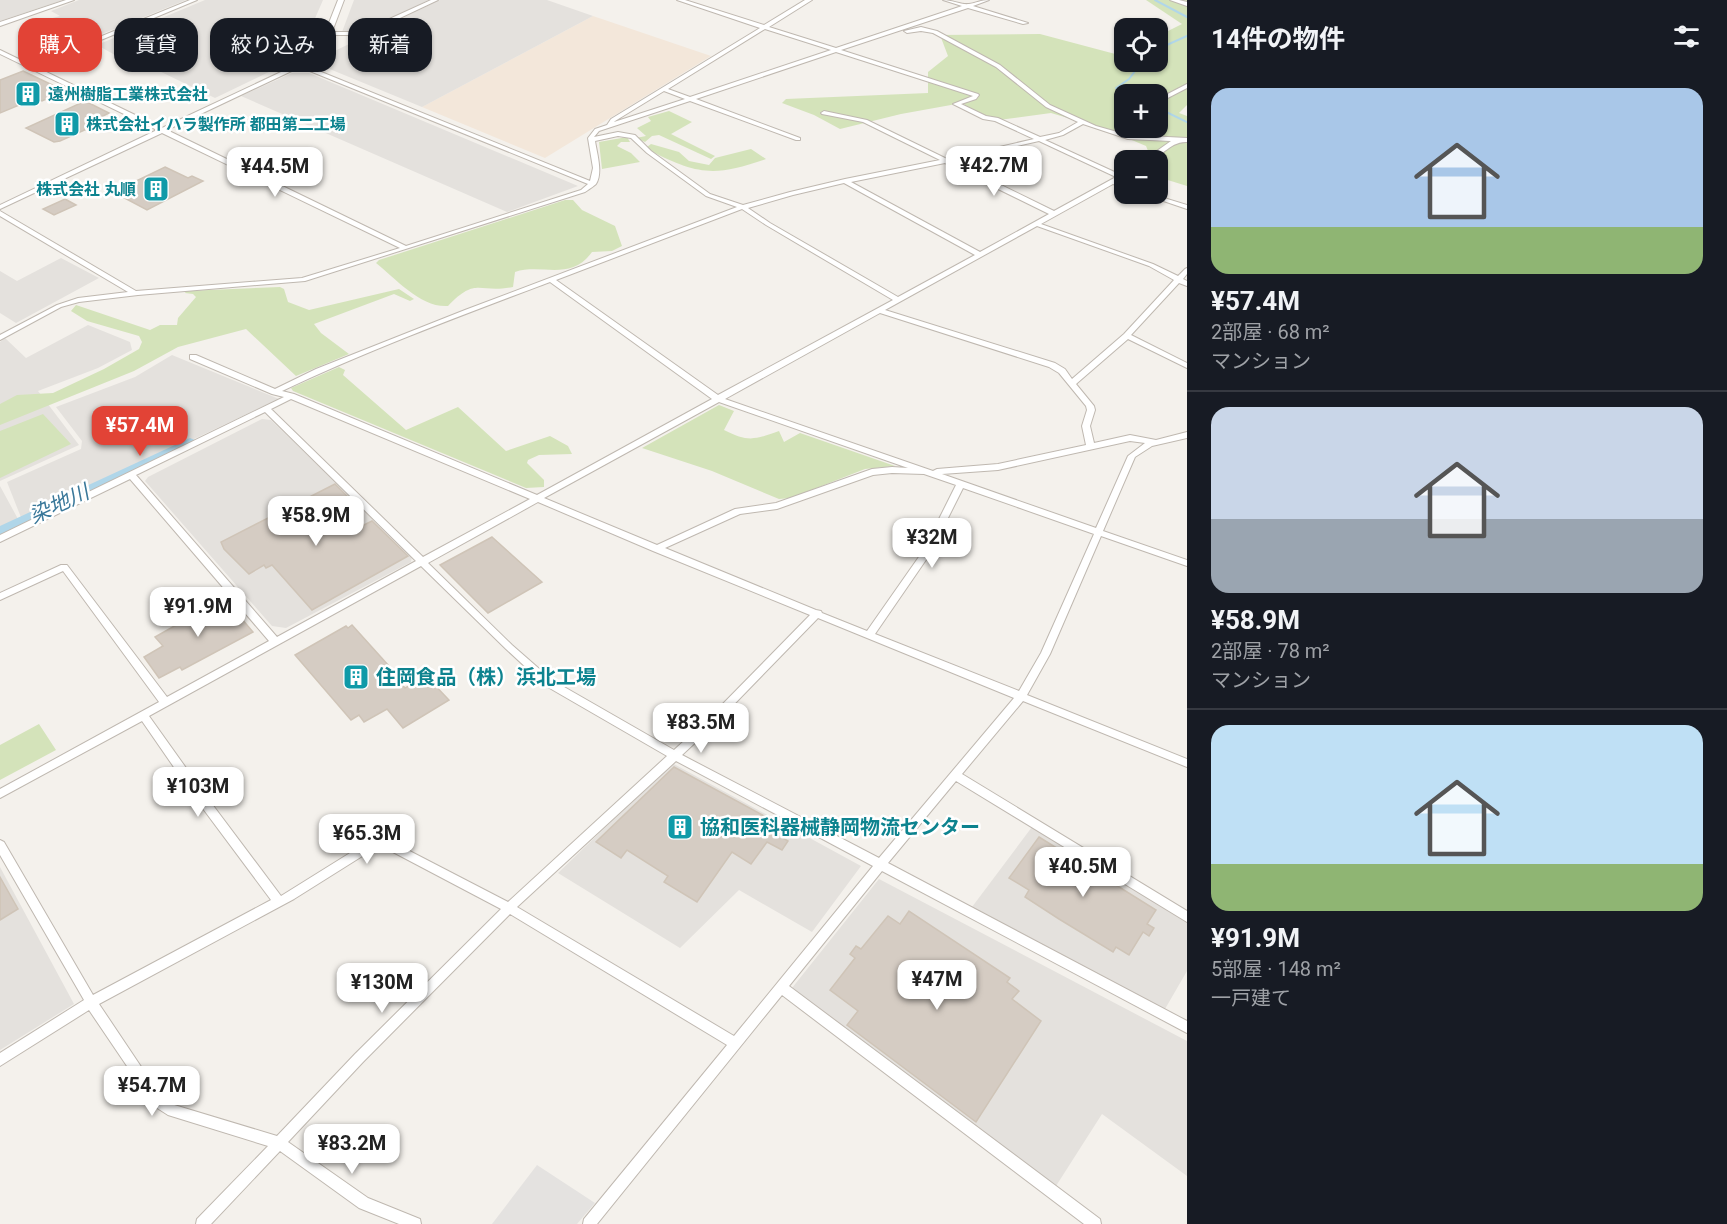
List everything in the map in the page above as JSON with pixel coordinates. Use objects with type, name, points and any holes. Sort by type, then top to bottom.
[{"type":"street","points":[[0,24],[71,0]]},
{"type":"street","points":[[102,38],[194,0]]},
{"type":"street","points":[[334,18],[341,0]]},
{"type":"street","points":[[336,33],[362,34],[435,0]]},
{"type":"street","points":[[680,0],[976,95],[957,105],[985,118],[996,119],[1114,172]]},
{"type":"street","points":[[609,126],[612,120],[809,0]]},
{"type":"street","points":[[945,0],[1025,23]]},
{"type":"street","points":[[0,338],[67,303],[134,293],[303,280],[572,194],[593,184],[597,177],[591,140],[597,130],[986,0]]},
{"type":"street","points":[[1173,0],[1187,4]]},
{"type":"street","points":[[880,35],[918,29],[935,32],[998,66],[1048,106],[1083,122],[1120,135],[1187,140]]},
{"type":"street","points":[[0,52],[18,60]]},
{"type":"street","points":[[0,62],[9,56]]},
{"type":"street","points":[[42,72],[406,248]]},
{"type":"street","points":[[0,207],[285,72]]},
{"type":"street","points":[[317,72],[593,184]]},
{"type":"street","points":[[1168,96],[1187,86]]},
{"type":"street","points":[[664,89],[798,139]]},
{"type":"street","points":[[825,113],[866,121],[1054,214]]},
{"type":"street","points":[[275,392],[319,371],[549,279],[743,207],[845,181],[920,167],[1061,134],[1083,122]]},
{"type":"street","points":[[591,140],[618,134],[633,136],[649,152],[708,195],[743,207],[899,300]]},
{"type":"street","points":[[1162,150],[1176,140]]},
{"type":"street","points":[[845,181],[980,255]]},
{"type":"street","points":[[0,794],[1112,182]]},
{"type":"street","points":[[1168,201],[1187,207]]},
{"type":"street","points":[[0,213],[134,293]]},
{"type":"street","points":[[1036,224],[1151,265],[1187,284]]},
{"type":"street","points":[[1072,383],[1126,336],[1187,270]]},
{"type":"street","points":[[549,279],[718,399],[1187,563]]},
{"type":"street","points":[[881,310],[1052,365],[1062,371],[1090,406],[1086,426],[1090,445]]},
{"type":"street","points":[[1126,336],[1187,366]]},
{"type":"street","points":[[193,357],[656,549],[1187,763]]},
{"type":"street","points":[[0,539],[267,410],[291,396]]},
{"type":"street","points":[[267,410],[549,683],[674,755],[1187,1027]]},
{"type":"street","points":[[588,1224],[880,865],[1021,696],[1045,654],[1132,456],[1140,448],[1187,435]]},
{"type":"street","points":[[656,549],[738,511],[777,506],[872,472],[892,470],[932,473],[998,467],[1130,438],[1156,442]]},
{"type":"street","points":[[132,476],[276,643]]},
{"type":"street","points":[[869,634],[927,552],[961,483]]},
{"type":"street","points":[[0,597],[64,567],[165,702]]},
{"type":"street","points":[[202,1224],[359,1058],[509,908],[710,723],[818,614]]},
{"type":"street","points":[[143,715],[279,902]]},
{"type":"street","points":[[956,775],[1187,917]]},
{"type":"street","points":[[0,1060],[91,1002],[279,902],[370,846],[382,844],[394,848],[509,908],[735,1044]]},
{"type":"street","points":[[0,845],[91,1002],[158,1102],[168,1109],[279,1143],[364,1203],[415,1224]]},
{"type":"street","points":[[782,987],[1095,1224]]},
{"type":"shaded area","points":[[0,0],[63,0],[0,21]]},
{"type":"shaded area","points":[[79,0],[186,0],[141,18],[114,18],[114,29],[102,34],[102,18],[53,18],[60,16],[51,11]]},
{"type":"shaded area","points":[[205,0],[323,0],[315,18],[210,18],[210,72],[269,72],[215,98],[161,72],[198,72],[198,18],[162,18]]},
{"type":"shaded area","points":[[354,0],[429,0],[391,18],[348,18],[348,32],[342,32]]},
{"type":"shaded area","points":[[440,0],[547,0],[593,16],[422,107],[336,72],[336,50],[348,45],[348,72],[432,72],[432,18],[403,18]]},
{"type":"shaded area","points":[[593,16],[711,56],[545,158],[422,107]]},
{"type":"shaded area","points":[[114,38],[114,54],[102,48],[102,43]]},
{"type":"shaded area","points":[[292,73],[309,73],[578,186],[507,212],[241,96]]},
{"type":"shaded area","points":[[61,258],[99,278],[16,323],[0,313],[0,271],[17,281]]},
{"type":"shaded area","points":[[88,325],[130,342],[132,350],[98,368],[38,391],[79,445],[0,481],[0,342],[5,338],[26,358]]},
{"type":"shaded area","points":[[172,355],[279,399],[22,520],[7,482],[81,449],[82,441],[56,407],[135,377]]},
{"type":"shaded area","points":[[262,419],[271,420],[412,556],[411,562],[286,628],[272,626],[145,481],[148,477]]},
{"type":"shaded area","points":[[0,486],[18,519],[0,528]]},
{"type":"shaded area","points":[[672,763],[861,866],[812,932],[739,890],[680,948],[558,873]]},
{"type":"shaded area","points":[[1032,827],[1187,921],[1187,971],[1165,1009],[972,907]]},
{"type":"shaded area","points":[[0,867],[74,1004],[0,1050]]},
{"type":"shaded area","points":[[879,879],[1187,1041],[1187,1176],[1102,1114],[1056,1186],[792,988]]},
{"type":"shaded area","points":[[537,1165],[595,1203],[577,1224],[492,1224]]},
{"type":"green space","points":[[1146,0],[1187,0],[1187,105],[1179,113],[1187,116],[1187,186],[1168,180],[1168,150],[1148,150],[1146,146],[1127,138],[1168,138],[1168,84],[1114,84],[1114,133],[1051,113],[991,121],[962,103],[901,114],[840,129],[814,115],[782,103],[786,99],[928,93],[928,72],[948,56],[940,35],[1040,34],[1114,54],[1114,72],[1168,72],[1168,31],[1182,24]]},
{"type":"green space","points":[[669,111],[692,122],[671,134],[715,156],[711,159],[659,135],[652,136],[645,142],[636,138],[646,136],[637,128],[651,121],[648,117]]},
{"type":"green space","points":[[627,137],[630,142],[621,142],[617,146],[631,153],[640,162],[602,169],[599,142]]},
{"type":"green space","points":[[651,144],[679,152],[689,161],[709,165],[715,158],[751,149],[766,159],[733,169],[706,171],[680,164],[649,150],[647,147]]},
{"type":"green space","points":[[565,200],[573,200],[582,210],[615,226],[622,246],[612,251],[592,252],[575,267],[515,272],[513,287],[478,288],[465,291],[448,306],[428,302],[419,297],[376,263],[379,260]]},
{"type":"green space","points":[[280,287],[284,289],[288,302],[309,310],[399,289],[414,299],[410,301],[394,294],[314,324],[321,333],[349,354],[296,376],[246,329],[178,347],[134,371],[0,425],[0,404],[17,395],[53,393],[104,369],[139,349],[142,342],[139,336],[87,321],[71,311],[76,305],[150,330],[160,325],[177,325],[178,318],[196,297],[185,293],[186,291]]},
{"type":"green space","points":[[339,367],[345,370],[343,375],[406,430],[458,407],[506,451],[550,436],[568,446],[572,454],[539,455],[528,460],[527,463],[544,480],[544,487],[526,488],[293,391],[291,388]]},
{"type":"green space","points":[[719,405],[734,411],[724,430],[739,436],[757,438],[779,431],[784,442],[800,433],[895,466],[865,469],[791,498],[779,499],[712,471],[642,448]]},
{"type":"green space","points":[[43,414],[71,444],[0,478],[0,431]]},
{"type":"green space","points":[[39,724],[56,750],[0,780],[0,745]]},
{"type":"building","name":"遠州樹脂工業株式会社","points":[[25,72],[65,91],[42,101],[36,98],[0,113],[0,80]]},
{"type":"building","name":"株式会社イハラ製作所 都田第二工場","points":[[85,101],[109,113],[101,117],[107,120],[54,142],[26,128]]},
{"type":"building","name":"株式会社 丸順","points":[[165,167],[188,178],[192,176],[203,181],[147,210],[117,194],[136,185],[132,183]]},
{"type":"building","points":[[65,199],[76,205],[54,215],[43,209]]},
{"type":"building","points":[[335,484],[349,498],[341,503],[364,525],[372,521],[408,556],[312,610],[272,565],[266,568],[264,565],[249,574],[224,549],[221,542]]},
{"type":"building","points":[[492,537],[542,582],[488,613],[440,565]]},
{"type":"building","points":[[224,598],[253,632],[182,670],[180,667],[159,678],[144,657],[163,646],[155,637]]},
{"type":"building","name":"住岡食品（株）浜北工場","points":[[352,625],[398,676],[396,678],[405,688],[427,677],[449,700],[403,728],[387,709],[364,722],[359,715],[351,720],[295,655],[346,626],[348,628]]},
{"type":"building","name":"協和医科器械静岡物流センター","points":[[674,767],[779,824],[774,833],[788,841],[782,850],[767,842],[751,864],[732,852],[697,902],[664,882],[668,876],[627,850],[621,858],[596,842]]},
{"type":"building","points":[[1039,837],[1156,910],[1147,924],[1154,928],[1149,936],[1143,932],[1129,955],[1116,947],[1113,952],[1059,919],[1025,897],[1029,890],[1009,878]]},
{"type":"building","points":[[0,877],[18,909],[0,920]]},
{"type":"building","points":[[909,911],[1010,978],[1007,982],[1019,991],[1012,999],[1041,1021],[976,1122],[847,1025],[858,1011],[830,990],[855,958],[850,954],[856,946],[861,949],[888,916],[900,924]]},
{"type":"waterway","points":[[1155,0],[1187,17]]},
{"type":"waterway","points":[[1168,45],[1187,36]]},
{"type":"waterway","points":[[1122,84],[1134,72]]},
{"type":"waterway","points":[[1168,113],[1187,122]]},
{"type":"waterway","name":"染地川","points":[[0,532],[190,443]]},
{"type":"place","name":"遠州樹脂工業株式会社","points":[[28,94]]},
{"type":"place","name":"株式会社イハラ製作所 都田第二工場","points":[[67,124]]},
{"type":"place","name":"株式会社 丸順","points":[[156,189]]},
{"type":"place","name":"住岡食品（株）浜北工場","points":[[356,677]]},
{"type":"place","name":"協和医科器械静岡物流センター","points":[[680,827]]}]
